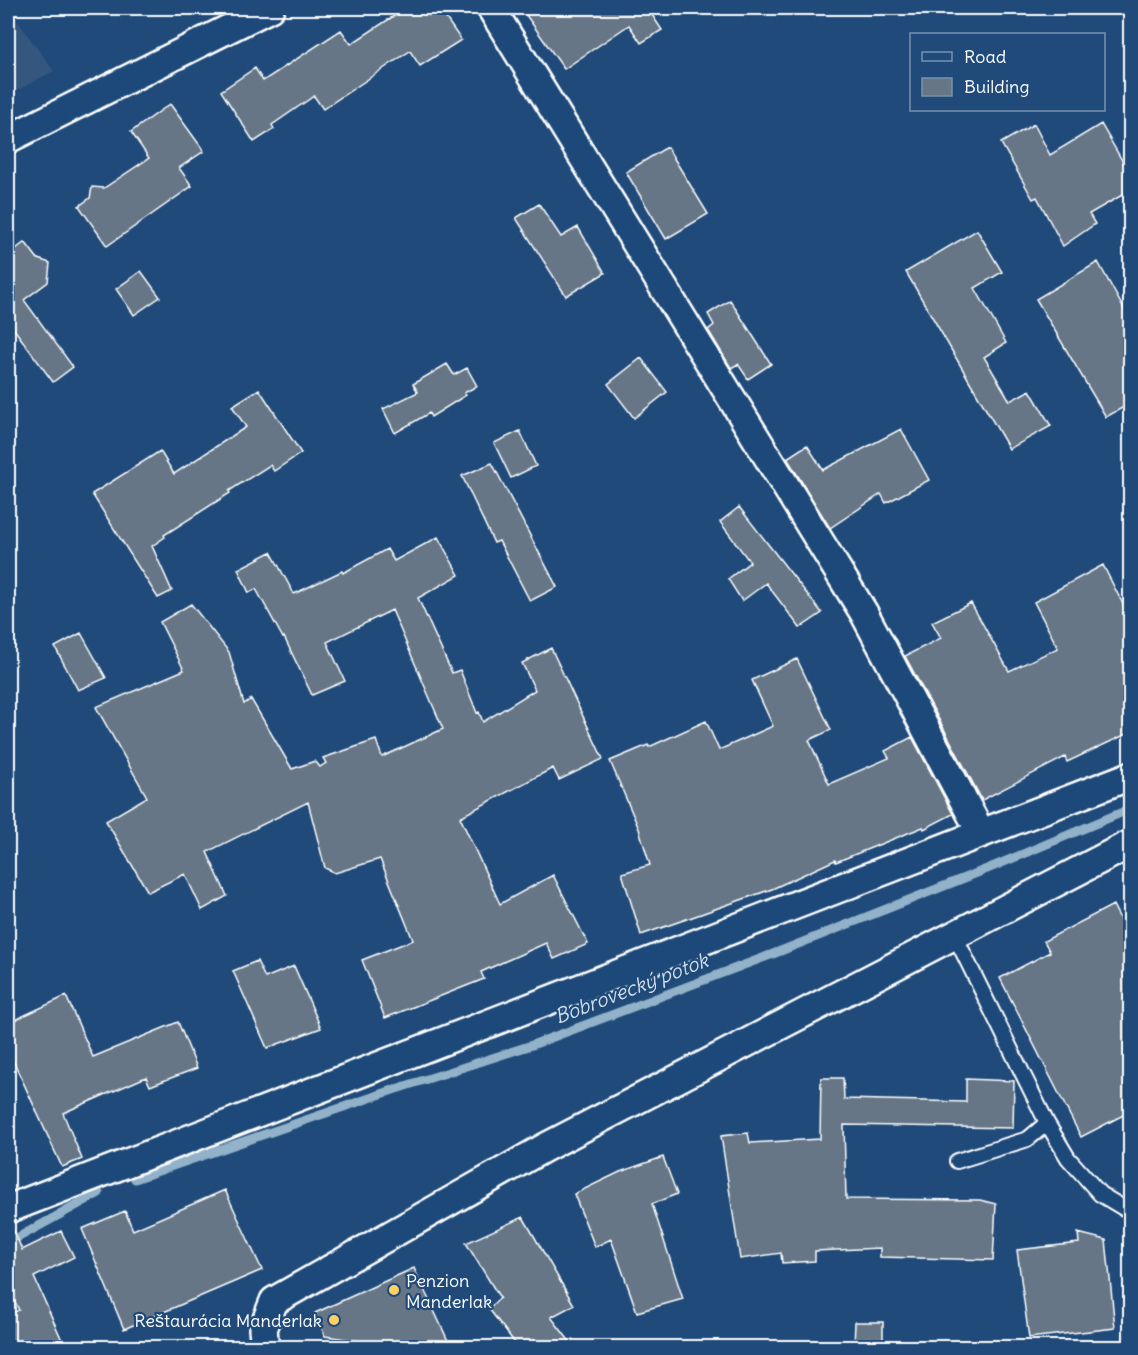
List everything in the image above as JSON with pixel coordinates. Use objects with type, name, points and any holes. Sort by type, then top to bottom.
[{"type":"street","points":[[8,139],[270,8]]},
{"type":"street","points":[[491,8],[864,613],[981,833]]},
{"type":"street","points":[[8,1209],[1131,776]]},
{"type":"street","points":[[265,1347],[263,1329],[274,1301],[544,1148],[1131,844]]},
{"type":"lane","points":[[954,934],[1047,1123],[1068,1158],[1100,1194],[1131,1212]]},
{"type":"lane","points":[[957,1161],[1028,1139],[1047,1123]]},
{"type":"shaded area","points":[[8,8],[54,71],[8,95]]},
{"type":"building","points":[[406,8],[439,8],[461,40],[420,66],[410,51],[323,109],[314,96],[272,125],[274,129],[254,142],[221,91],[255,68],[263,81],[341,30],[351,44]]},
{"type":"building","points":[[521,8],[656,8],[650,12],[662,30],[641,43],[629,25],[564,69]]},
{"type":"building","points":[[170,104],[204,151],[179,168],[192,186],[107,246],[79,206],[90,198],[92,187],[104,188],[149,158],[131,132]]},
{"type":"building","points":[[1034,124],[1050,155],[1101,124],[1131,176],[1131,190],[1089,214],[1095,224],[1063,246],[1037,197],[1033,199],[1001,143]]},
{"type":"building","points":[[667,147],[708,214],[666,239],[626,172]]},
{"type":"building","points":[[539,204],[561,237],[578,227],[605,273],[566,296],[516,218]]},
{"type":"building","points":[[977,230],[1002,272],[975,288],[1006,343],[984,357],[1010,401],[1030,390],[1051,426],[1009,449],[906,272]]},
{"type":"building","points":[[25,242],[38,259],[50,263],[48,282],[24,300],[73,367],[53,382],[8,321],[8,255]]},
{"type":"building","points":[[1098,262],[1131,322],[1131,403],[1106,417],[1036,299]]},
{"type":"building","points":[[141,271],[160,297],[134,315],[116,289]]},
{"type":"building","points":[[730,300],[771,364],[748,379],[738,364],[731,368],[708,330],[714,325],[708,314]]},
{"type":"building","points":[[641,358],[667,392],[634,418],[608,384]]},
{"type":"building","points":[[447,364],[454,375],[467,368],[477,386],[431,417],[429,413],[395,433],[383,409],[418,392],[413,384]]},
{"type":"building","points":[[259,389],[301,453],[274,471],[270,465],[164,535],[165,537],[152,546],[172,591],[158,598],[92,494],[160,451],[174,474],[246,427],[232,406]]},
{"type":"building","points":[[901,429],[929,480],[886,503],[881,494],[830,528],[787,458],[807,445],[823,470]]},
{"type":"building","points":[[520,431],[536,466],[511,478],[494,443]]},
{"type":"building","points":[[492,463],[557,587],[530,601],[499,541],[494,543],[462,476]]},
{"type":"building","points":[[739,507],[822,613],[800,628],[766,583],[742,601],[728,579],[750,562],[720,522]]},
{"type":"building","points":[[438,537],[459,575],[418,598],[452,673],[460,670],[477,713],[479,712],[483,722],[535,690],[522,663],[551,648],[603,759],[559,780],[553,768],[460,817],[500,904],[553,875],[588,944],[554,959],[546,943],[481,972],[484,979],[385,1018],[362,960],[413,940],[380,859],[335,873],[325,868],[308,802],[207,852],[227,896],[202,910],[185,874],[148,892],[106,821],[147,797],[96,707],[184,670],[160,622],[191,604],[229,652],[244,704],[251,699],[292,769],[315,761],[320,767],[326,763],[323,758],[376,740],[382,757],[443,729],[392,610],[327,642],[345,681],[312,695],[284,637],[256,589],[249,593],[238,569],[271,552],[294,594],[342,571],[343,573],[387,549],[394,561]]},
{"type":"building","points":[[1103,565],[1131,620],[1131,732],[1067,762],[1065,757],[982,800],[905,656],[941,638],[932,622],[971,603],[1009,671],[1058,648],[1034,602]]},
{"type":"building","points":[[81,633],[106,678],[78,690],[55,647]]},
{"type":"building","points":[[797,659],[831,730],[809,740],[829,784],[889,758],[885,751],[912,737],[953,814],[924,829],[923,827],[836,862],[835,860],[772,889],[641,935],[622,873],[650,865],[639,829],[610,761],[648,745],[649,747],[706,721],[719,750],[773,726],[752,680]]},
{"type":"building","points":[[1113,905],[1131,941],[1131,1111],[1081,1137],[1000,978],[1050,952],[1044,941]]},
{"type":"building","points":[[257,961],[265,978],[294,966],[321,1028],[267,1048],[233,971]]},
{"type":"building","points":[[66,996],[93,1057],[178,1022],[197,1068],[150,1086],[146,1077],[63,1113],[82,1159],[62,1167],[8,1049],[8,1023]]},
{"type":"building","points":[[821,1078],[843,1078],[844,1099],[966,1102],[966,1079],[1014,1081],[1013,1128],[844,1125],[846,1199],[980,1200],[996,1204],[993,1260],[880,1257],[880,1248],[815,1251],[815,1261],[782,1263],[781,1253],[740,1259],[721,1136],[748,1133],[750,1143],[820,1139]]},
{"type":"building","points":[[663,1157],[677,1194],[652,1204],[683,1299],[637,1312],[611,1239],[595,1247],[574,1194],[620,1172]]},
{"type":"building","points":[[225,1190],[262,1270],[124,1329],[82,1229],[125,1211],[133,1230]]},
{"type":"building","points":[[523,1217],[574,1305],[551,1317],[574,1347],[518,1347],[489,1309],[500,1298],[466,1243]]},
{"type":"building","points":[[8,1224],[11,1224],[22,1250],[61,1231],[74,1257],[34,1277],[65,1347],[8,1347],[8,1315],[19,1310],[8,1290]]},
{"type":"building","points":[[1078,1233],[1106,1240],[1115,1328],[1029,1338],[1017,1250],[1079,1243]]},
{"type":"building","name":"Penzion Manderlak","points":[[414,1268],[451,1347],[402,1347],[325,1336],[315,1313]]},
{"type":"building","points":[[855,1322],[883,1322],[883,1347],[854,1347]]},
{"type":"waterway","name":"Bobrovecký potok","points":[[135,1179],[393,1090],[532,1045],[773,954],[992,867],[1130,809]]},
{"type":"waterway","name":"Bobrovecký potok","points":[[8,1243],[99,1193]]},
{"type":"place","name":"Penzion Manderlak","points":[[394,1290]]},
{"type":"place","name":"Reštaurácia Manderlak","points":[[334,1320]]}]
